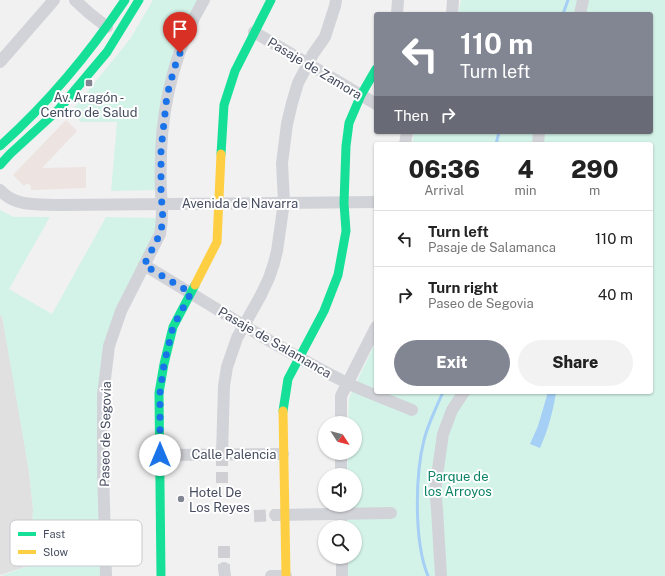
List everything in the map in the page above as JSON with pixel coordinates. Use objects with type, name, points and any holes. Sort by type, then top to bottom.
[{"type":"street","points":[[0,62],[54,0]]},
{"type":"street","points":[[75,0],[89,13],[107,26]]},
{"type":"street","points":[[0,146],[48,102],[73,73],[124,0]]},
{"type":"street","points":[[0,165],[59,109],[106,52],[139,0]]},
{"type":"street","name":"Paseo de Segovia","points":[[104,520],[103,469],[104,388],[109,346],[121,311],[160,234],[163,221],[161,150],[167,95],[175,66],[196,14],[204,0]]},
{"type":"street","points":[[162,576],[160,393],[164,364],[173,327],[217,242],[224,105],[235,70],[271,0]]},
{"type":"street","points":[[222,454],[224,386],[227,367],[237,338],[261,295],[274,263],[284,202],[282,164],[287,124],[298,83],[325,37],[336,6],[336,0]]},
{"type":"street","points":[[397,12],[398,0]]},
{"type":"street","points":[[452,12],[453,0]]},
{"type":"street","points":[[580,12],[583,0]]},
{"type":"street","name":"Pasaje de Zamora","points":[[254,32],[374,103]]},
{"type":"street","points":[[272,576],[286,576],[280,515],[283,454],[283,412],[288,379],[324,311],[338,276],[346,231],[344,202],[346,146],[350,124],[361,95],[374,72]]},
{"type":"street","points":[[0,190],[5,197]]},
{"type":"street","name":"Avenida de Navarra","points":[[5,197],[22,203],[59,205],[219,202],[374,202]]},
{"type":"street","name":"Pasaje de Salamanca","points":[[144,265],[244,326],[348,383],[374,394]]},
{"type":"street","points":[[341,416],[341,396],[374,332]]},
{"type":"street","name":"Pasaje de Salamanca","points":[[374,394],[412,410]]},
{"type":"street","points":[[441,576],[435,490],[443,434],[452,410],[463,394]]},
{"type":"street","name":"Calle Palencia","points":[[160,455],[283,454]]},
{"type":"street","points":[[362,511],[391,513]]},
{"type":"street","points":[[280,515],[318,512]]},
{"type":"street","points":[[342,564],[342,576]]},
{"type":"street","name":"Paseo de Segovia","points":[[106,566],[106,576]]},
{"type":"shaded area","points":[[66,120],[77,131],[42,168],[86,167],[86,188],[31,190],[31,186],[27,183],[24,186],[13,175]]},
{"type":"shaded area","points":[[0,316],[2,316],[29,471],[33,509],[33,520],[10,520],[10,566],[28,566],[0,575]]},
{"type":"green space","points":[[153,0],[200,0],[184,28],[158,190],[111,191],[117,122],[81,122],[71,112],[130,39]]},
{"type":"green space","name":"Parque de los Arroyos","points":[[461,0],[665,0],[665,576],[346,576],[346,564],[362,564],[362,520],[346,520],[346,512],[362,512],[362,468],[347,468],[348,460],[362,460],[362,416],[348,416],[349,398],[374,345],[374,394],[653,394],[653,142],[412,142],[414,134],[653,134],[653,12],[458,12]]},
{"type":"green space","points":[[0,210],[14,217],[50,217],[9,289],[52,314],[106,217],[159,218],[160,224],[111,327],[104,520],[33,520],[29,471],[2,316],[0,316]]},
{"type":"green space","points":[[28,566],[102,566],[102,576],[0,576]]},
{"type":"water","points":[[547,394],[556,394],[550,421],[540,448],[530,444],[538,426]]},
{"type":"waterway","points":[[564,12],[568,0]]},
{"type":"waterway","points":[[496,142],[498,134]]},
{"type":"waterway","points":[[428,576],[423,562],[418,528],[417,509],[419,472],[424,440],[432,416],[442,394]]},
{"type":"tunnel","points":[[222,454],[222,483]]},
{"type":"tunnel","points":[[254,516],[275,515]]},
{"type":"tunnel","points":[[224,546],[224,568]]},
{"type":"traffic: fast","points":[[0,146],[35,113],[67,77],[97,40],[125,0]]},
{"type":"traffic: fast","points":[[0,165],[59,109],[107,52],[139,0]]},
{"type":"traffic: fast","points":[[221,154],[224,105],[235,71],[271,0]]},
{"type":"traffic: fast","points":[[283,411],[288,379],[324,311],[338,275],[346,231],[344,203],[346,146],[349,123],[361,95],[374,72]]},
{"type":"traffic: fast","points":[[161,576],[159,393],[173,327],[195,285]]},
{"type":"traffic: slow","points":[[195,285],[217,242],[221,154]]},
{"type":"traffic: slow","points":[[283,411],[286,576]]},
{"type":"place","name":"Av. Aragón - Centro de Salud","points":[[89,83]]},
{"type":"place","name":"Hotel De Los Reyes","points":[[181,499]]},
{"type":"route","points":[[160,455],[160,393],[164,364],[173,327],[191,293],[144,265],[160,234],[163,221],[161,150],[167,95],[180,53]]}]
